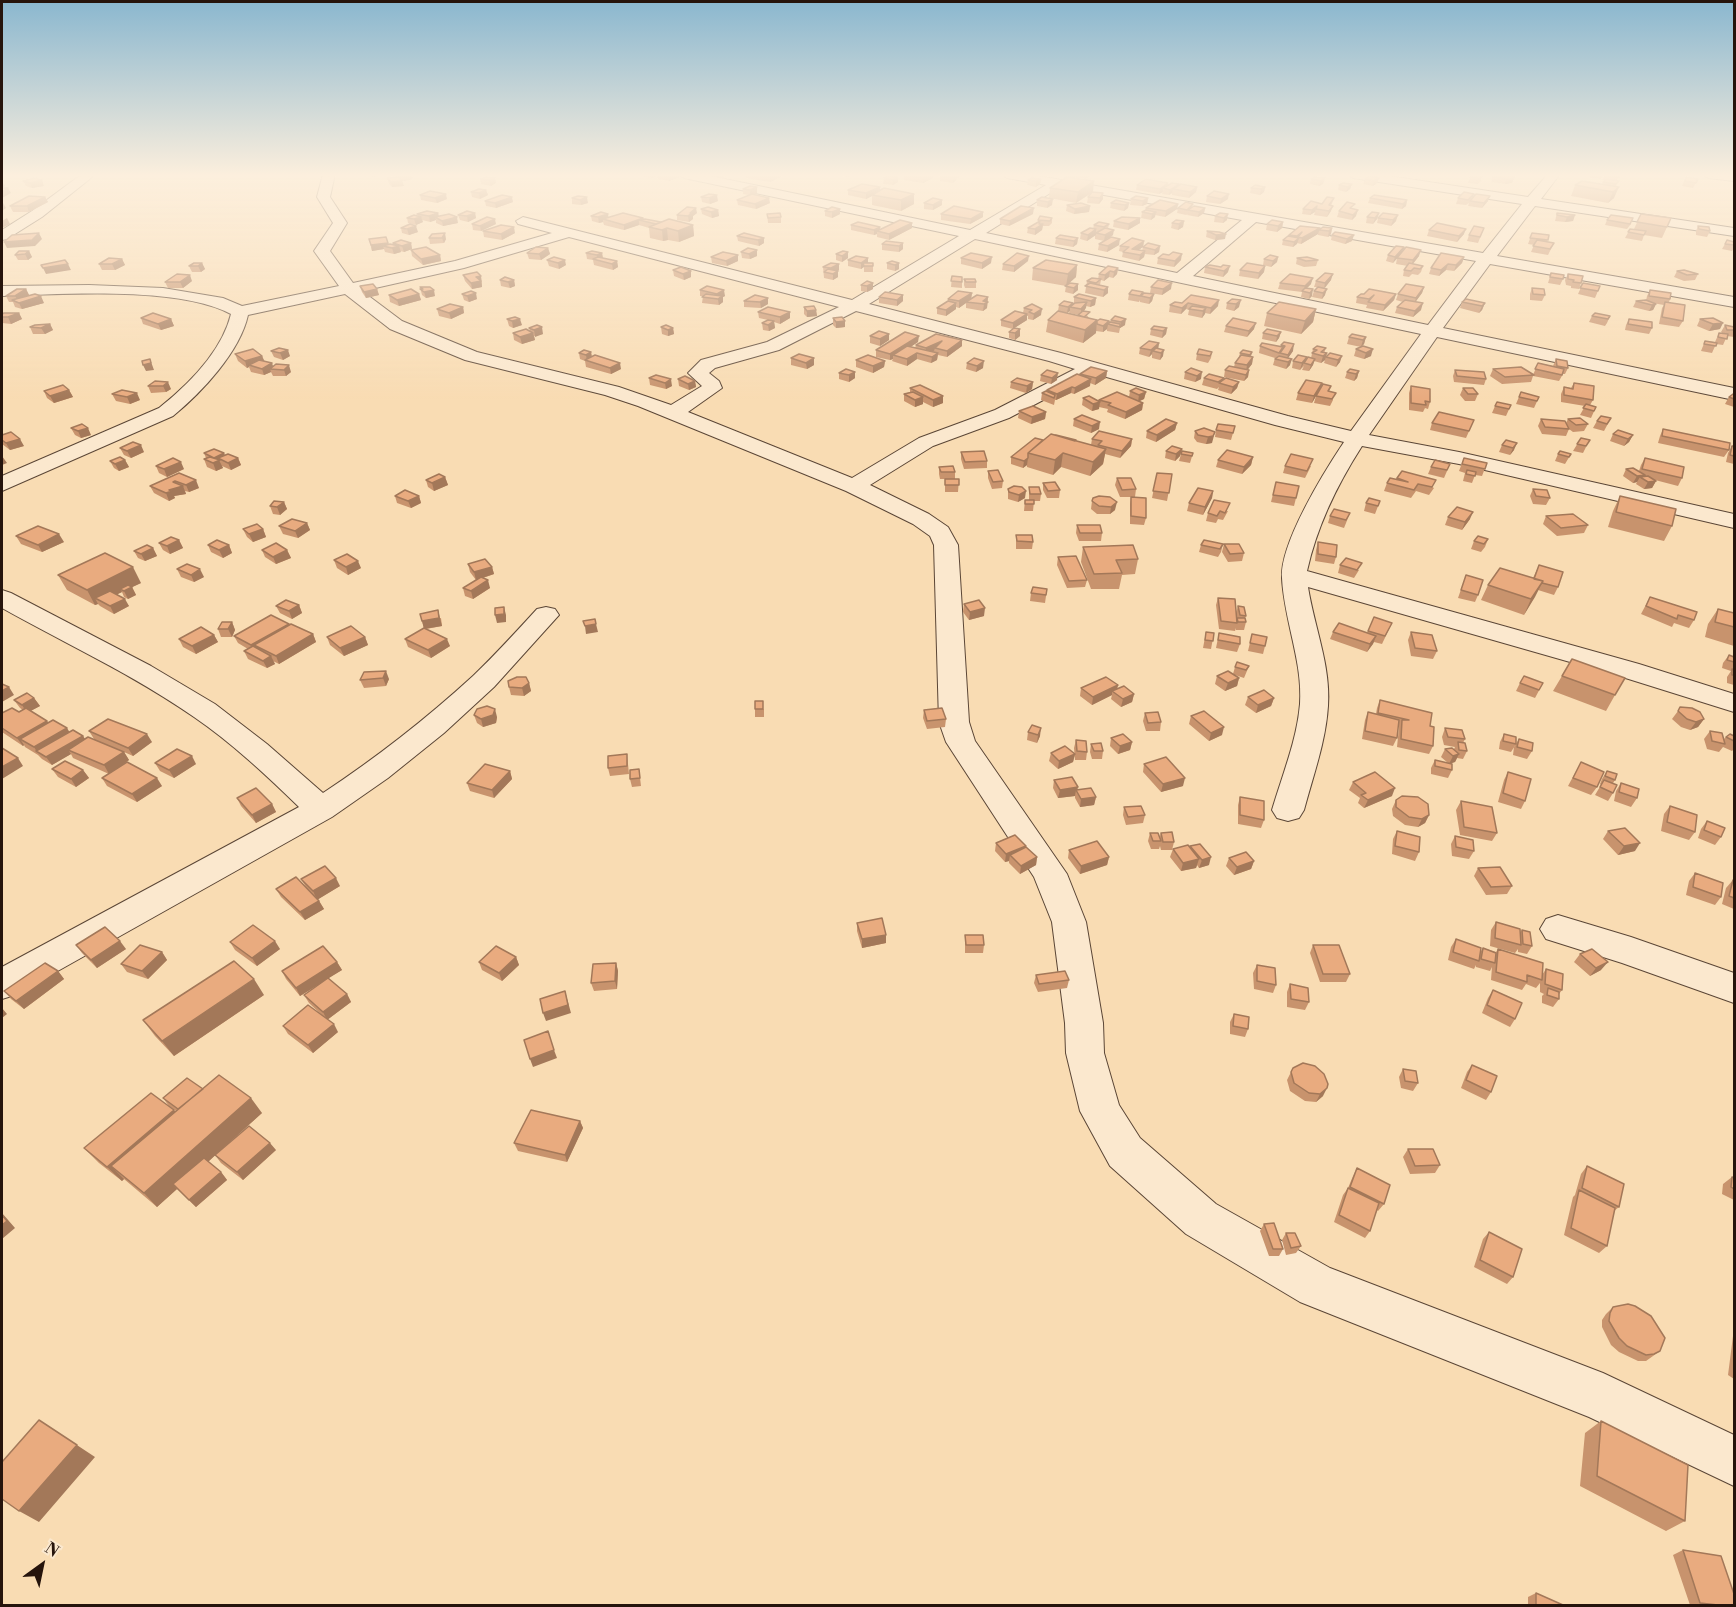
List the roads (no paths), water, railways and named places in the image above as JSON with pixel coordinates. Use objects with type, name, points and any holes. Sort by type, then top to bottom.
[{"type":"street","points":[[323,249],[322,251],[349,289],[396,325],[426,339],[471,356],[612,391],[854,486],[921,519],[940,532],[946,545],[953,658],[954,722],[961,741],[1050,874],[1059,896],[1069,922],[1084,1023],[1085,1053],[1100,1111],[1125,1152],[1201,1219],[1316,1286],[1603,1398],[1734,1461]]},
{"type":"street","points":[[240,312],[458,265],[512,249]]},
{"type":"street","points":[[634,249],[1091,366],[1281,421],[1356,439],[1459,458],[1734,521]]},
{"type":"street","points":[[673,414],[712,388],[712,385],[697,373],[700,368],[773,346],[854,306],[947,249]]},
{"type":"street","points":[[1036,249],[1734,394]]},
{"type":"street","points":[[1179,279],[1215,249]]},
{"type":"street","points":[[1440,249],[1734,302]]},
{"type":"street","points":[[1288,810],[1313,713],[1314,694],[1294,575],[1299,549],[1315,512],[1356,439],[1493,249]]},
{"type":"street","points":[[10,275],[38,291]]},
{"type":"street","points":[[2,291],[149,292],[220,301],[233,306],[240,312],[240,320],[232,336],[196,386],[181,402],[166,412],[2,484]]},
{"type":"street","points":[[34,308],[89,291]]},
{"type":"street","points":[[854,486],[926,442],[1002,414],[1091,366]]},
{"type":"street","points":[[1294,575],[1629,670],[1734,703]]},
{"type":"street","points":[[2,598],[189,700],[255,748],[321,809]]},
{"type":"street","points":[[2,984],[321,809],[377,771],[434,726],[484,681],[546,615]]},
{"type":"street","points":[[1558,929],[1631,951],[1734,988]]}]
